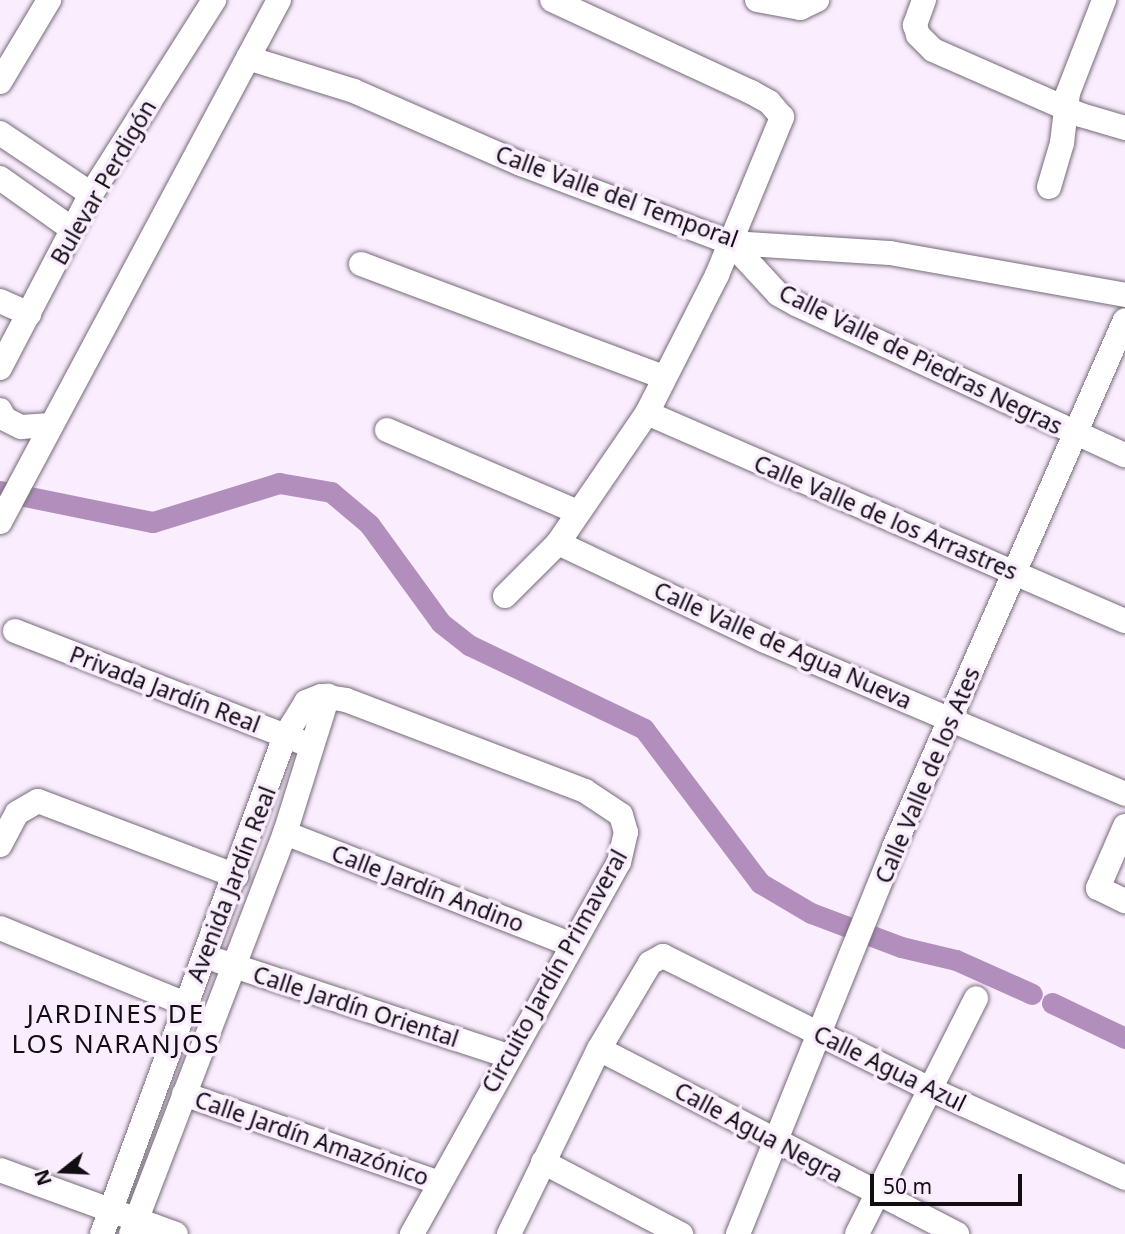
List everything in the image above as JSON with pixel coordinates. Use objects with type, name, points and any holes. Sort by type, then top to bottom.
[{"type":"street","points":[[0,82],[49,0]]},
{"type":"street","name":"Bulevar Perdigón","points":[[0,368],[91,194],[214,0]]},
{"type":"street","points":[[0,522],[26,467],[279,0]]},
{"type":"street","points":[[505,596],[558,544],[577,512],[647,413],[731,243],[776,139],[782,117],[769,102],[552,0]]},
{"type":"street","points":[[757,0],[800,8],[817,0]]},
{"type":"street","points":[[924,0],[915,25],[918,35],[949,58],[1125,128]]},
{"type":"street","points":[[1049,187],[1072,81],[1104,0]]},
{"type":"street","name":"Calle Valle del Temporal","points":[[248,58],[354,91],[521,164],[731,243],[890,253],[1125,295]]},
{"type":"street","points":[[0,133],[91,194]]},
{"type":"street","points":[[0,178],[72,229]]},
{"type":"street","name":"Calle Valle de Piedras Negras","points":[[731,243],[778,294],[796,304],[1125,455]]},
{"type":"street","points":[[361,264],[664,377]]},
{"type":"street","points":[[0,301],[29,314]]},
{"type":"street","name":"Calle Valle de los Ates","points":[[738,1234],[821,1034],[843,971],[1073,433],[1125,320]]},
{"type":"street","points":[[0,410],[5,419],[21,427],[51,425]]},
{"type":"street","name":"Calle Valle de los Arrastres","points":[[647,413],[1125,621]]},
{"type":"street","points":[[387,429],[577,512]]},
{"type":"street","name":"Calle Valle de Agua Nueva","points":[[558,544],[765,641],[1125,794]]},
{"type":"street","name":"Privada Jardín Real","points":[[15,631],[314,748]]},
{"type":"street","name":"Avenida Jardín Real","points":[[102,1234],[185,1004],[236,876],[285,736],[298,712],[320,697]]},
{"type":"street","name":"Avenida Jardín Real","points":[[133,1227],[285,833],[314,748],[320,697]]},
{"type":"street","name":"Circuito Jardín Primaveral","points":[[320,697],[585,791],[621,815],[626,832],[619,862],[570,944],[412,1234]]},
{"type":"street","points":[[0,845],[17,813],[38,801],[236,876]]},
{"type":"street","points":[[1125,827],[1098,888],[1125,901]]},
{"type":"street","name":"Calle Jardín Andino","points":[[285,833],[570,944]]},
{"type":"street","points":[[0,928],[185,1004]]},
{"type":"street","name":"Calle Jardín Oriental","points":[[205,956],[508,1056]]},
{"type":"street","name":"Calle Agua Azul","points":[[598,1049],[657,957],[932,1090],[1125,1178]]},
{"type":"street","points":[[857,1234],[932,1090],[976,998]]},
{"type":"street","points":[[509,1234],[598,1049]]},
{"type":"street","name":"Calle Agua Negra","points":[[598,1049],[778,1139],[877,1195],[957,1234]]},
{"type":"street","name":"Calle Jardín Amazónico","points":[[184,1094],[439,1183]]},
{"type":"street","points":[[543,1162],[681,1234]]},
{"type":"street","points":[[0,1170],[112,1210],[133,1227],[176,1234]]},
{"type":"waterway","points":[[0,491],[153,522],[279,483],[331,492],[369,524],[441,623],[469,645],[644,729],[760,883],[811,913],[901,947],[956,960],[1032,994]]},
{"type":"waterway","points":[[1052,1003],[1125,1038]]},
{"type":"district","name":"JARDINES DE LOS NARANJOS","points":[[116,1029]]}]
